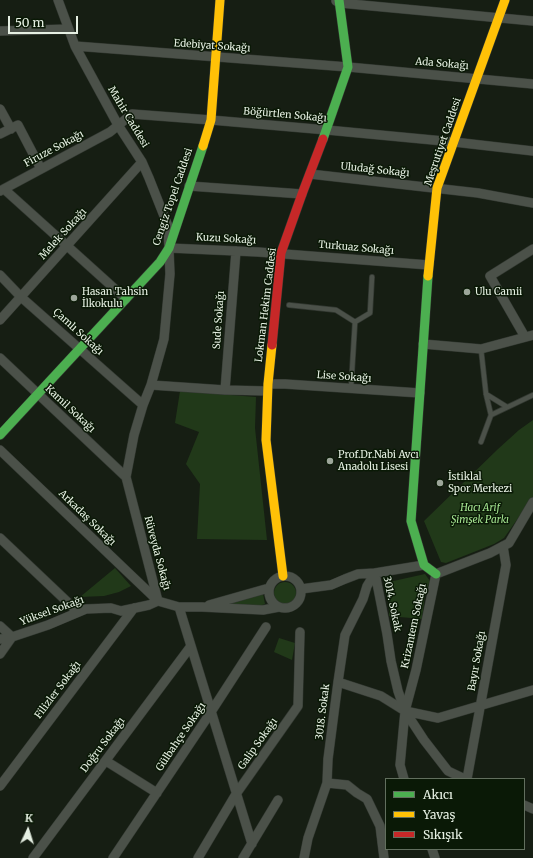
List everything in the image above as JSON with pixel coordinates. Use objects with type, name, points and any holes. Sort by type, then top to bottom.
[{"type":"street","name":"Mahir Caddesi","points":[[58,0],[75,46],[118,125],[142,162],[168,226],[169,248]]},
{"type":"street","name":"Cengiz Topel Caddesi","points":[[0,435],[160,262],[169,248],[211,120],[220,0]]},
{"type":"street","name":"Meşrutiyet Caddesi","points":[[424,565],[411,521],[429,265],[437,188],[505,0]]},
{"type":"street","points":[[338,1],[396,4],[499,18],[533,21]]},
{"type":"street","name":"Lokman Hekim Caddesi","points":[[283,576],[266,440],[268,388],[281,254],[327,130],[348,67],[338,1]]},
{"type":"street","points":[[0,31],[68,29]]},
{"type":"street","name":"Edebiyat Sokağı","points":[[75,46],[348,67]]},
{"type":"street","name":"Ada Sokağı","points":[[348,67],[533,84]]},
{"type":"street","points":[[0,109],[11,129]]},
{"type":"street","name":"Böğürtlen Sokağı","points":[[118,125],[132,114],[327,130],[533,151]]},
{"type":"street","points":[[0,134],[18,124],[42,168]]},
{"type":"street","name":"Firuze Sokağı","points":[[2,190],[110,132],[118,125]]},
{"type":"street","name":"Melek Sokağı","points":[[0,320],[142,162]]},
{"type":"street","name":"Uludağ Sokağı","points":[[310,174],[478,193],[533,203]]},
{"type":"street","points":[[189,186],[302,194]]},
{"type":"street","points":[[2,190],[67,245],[126,299]]},
{"type":"street","name":"Kuzu Sokağı","points":[[169,248],[281,254]]},
{"type":"street","name":"Rüveyda Sokağı","points":[[169,248],[170,274],[164,339],[151,385],[134,435],[126,477],[158,601],[180,607]]},
{"type":"street","points":[[423,344],[481,349],[529,336],[490,276],[533,249]]},
{"type":"street","name":"Sude Sokağı","points":[[225,390],[236,251]]},
{"type":"street","name":"Turkuaz Sokağı","points":[[281,254],[429,265]]},
{"type":"street","name":"Çamlı Sokağı","points":[[0,275],[21,297],[143,405]]},
{"type":"street","name":"Kamil Sokağı","points":[[0,358],[126,477]]},
{"type":"street","name":"Lise Sokağı","points":[[268,388],[285,384],[420,393]]},
{"type":"street","points":[[151,385],[225,390],[268,388]]},
{"type":"street","name":"Arkadaş Sokağı","points":[[0,450],[158,601]]},
{"type":"street","name":"Krizantem Sokağı","points":[[405,711],[416,670],[436,574],[509,543],[533,502]]},
{"type":"street","points":[[0,538],[78,612]]},
{"type":"street","name":"Bayır Sokağı","points":[[466,778],[506,565],[502,546]]},
{"type":"street","points":[[424,565],[436,574]]},
{"type":"street","name":"3014. Sokak","points":[[301,589],[331,585],[345,578],[358,574],[375,573],[424,565]]},
{"type":"street","name":"3014. Sokak","points":[[375,573],[391,660],[398,691],[405,711],[400,764],[404,778]]},
{"type":"street","name":"3018. Sokak","points":[[304,858],[308,838],[327,783],[328,759],[345,635],[363,599],[367,586],[375,573]]},
{"type":"street","points":[[252,844],[180,607],[263,610],[279,607],[288,608],[296,605],[301,597],[301,589],[296,580],[287,576],[274,580],[269,588],[272,601],[279,607]]},
{"type":"street","points":[[202,607],[269,588]]},
{"type":"street","name":"Yüksel Sokağı","points":[[0,639],[12,637],[48,625],[86,609],[111,608],[121,611],[149,605],[158,601]]},
{"type":"street","name":"Filizler Sokağı","points":[[1,781],[134,608]]},
{"type":"street","points":[[0,626],[12,637],[0,654]]},
{"type":"street","name":"Gülbahçe Sokağı","points":[[114,858],[212,712],[266,627]]},
{"type":"street","name":"Galip Sokağı","points":[[198,858],[236,794],[298,706],[300,632]]},
{"type":"street","name":"Doğru Sokağı","points":[[33,858],[191,646]]},
{"type":"street","points":[[338,682],[381,696],[405,711],[438,718],[533,690]]},
{"type":"street","points":[[405,711],[424,740],[448,771],[464,778]]},
{"type":"street","points":[[106,761],[157,793]]},
{"type":"street","points":[[327,783],[347,785],[367,799],[380,826],[384,858]]},
{"type":"street","points":[[243,858],[278,800]]},
{"type":"lane","points":[[355,322],[370,313],[372,277]]},
{"type":"lane","points":[[289,305],[336,310],[355,322]]},
{"type":"lane","points":[[351,388],[355,322]]},
{"type":"lane","points":[[481,349],[486,394],[491,415],[481,442]]},
{"type":"lane","points":[[486,394],[507,407]]},
{"type":"lane","points":[[491,415],[533,395]]},
{"type":"green space","points":[[180,391],[256,397],[255,428],[267,540],[197,539],[200,484],[186,464],[199,432],[175,423]]},
{"type":"green space","name":"Hacı Arif Şimşek Parkı","points":[[533,420],[533,497],[504,538],[494,544],[446,563],[441,562],[424,521],[498,449],[519,430]]},
{"type":"green space","points":[[115,568],[131,586],[119,592],[104,596],[80,597]]},
{"type":"green space","points":[[425,574],[430,581],[425,593],[422,619],[389,616],[389,589],[386,585],[389,582]]},
{"type":"green space","points":[[285,582],[293,585],[296,593],[293,601],[285,604],[277,601],[274,593],[277,585]]},
{"type":"green space","points":[[263,594],[265,604],[260,606],[224,605]]},
{"type":"green space","points":[[279,638],[295,643],[292,660],[274,652]]},
{"type":"traffic: fast","points":[[323,139],[348,67],[339,0]]},
{"type":"traffic: fast","points":[[0,435],[160,262],[169,248],[203,146]]},
{"type":"traffic: fast","points":[[428,276],[411,521],[424,565],[436,574]]},
{"type":"traffic: slow","points":[[203,146],[211,120],[220,0]]},
{"type":"traffic: slow","points":[[428,276],[437,188],[505,0]]},
{"type":"traffic: slow","points":[[272,345],[268,384],[266,440],[283,576]]},
{"type":"traffic: jam","points":[[272,345],[281,253],[323,139]]},
{"type":"place","name":"Ulu Camii","points":[[467,292]]},
{"type":"place","name":"Hasan Tahsin İlkokulu","points":[[74,298]]},
{"type":"place","name":"Prof.Dr.Nabi Avcı Anadolu Lisesi","points":[[330,461]]},
{"type":"place","name":"İstiklal Spor Merkezi","points":[[440,483]]}]
